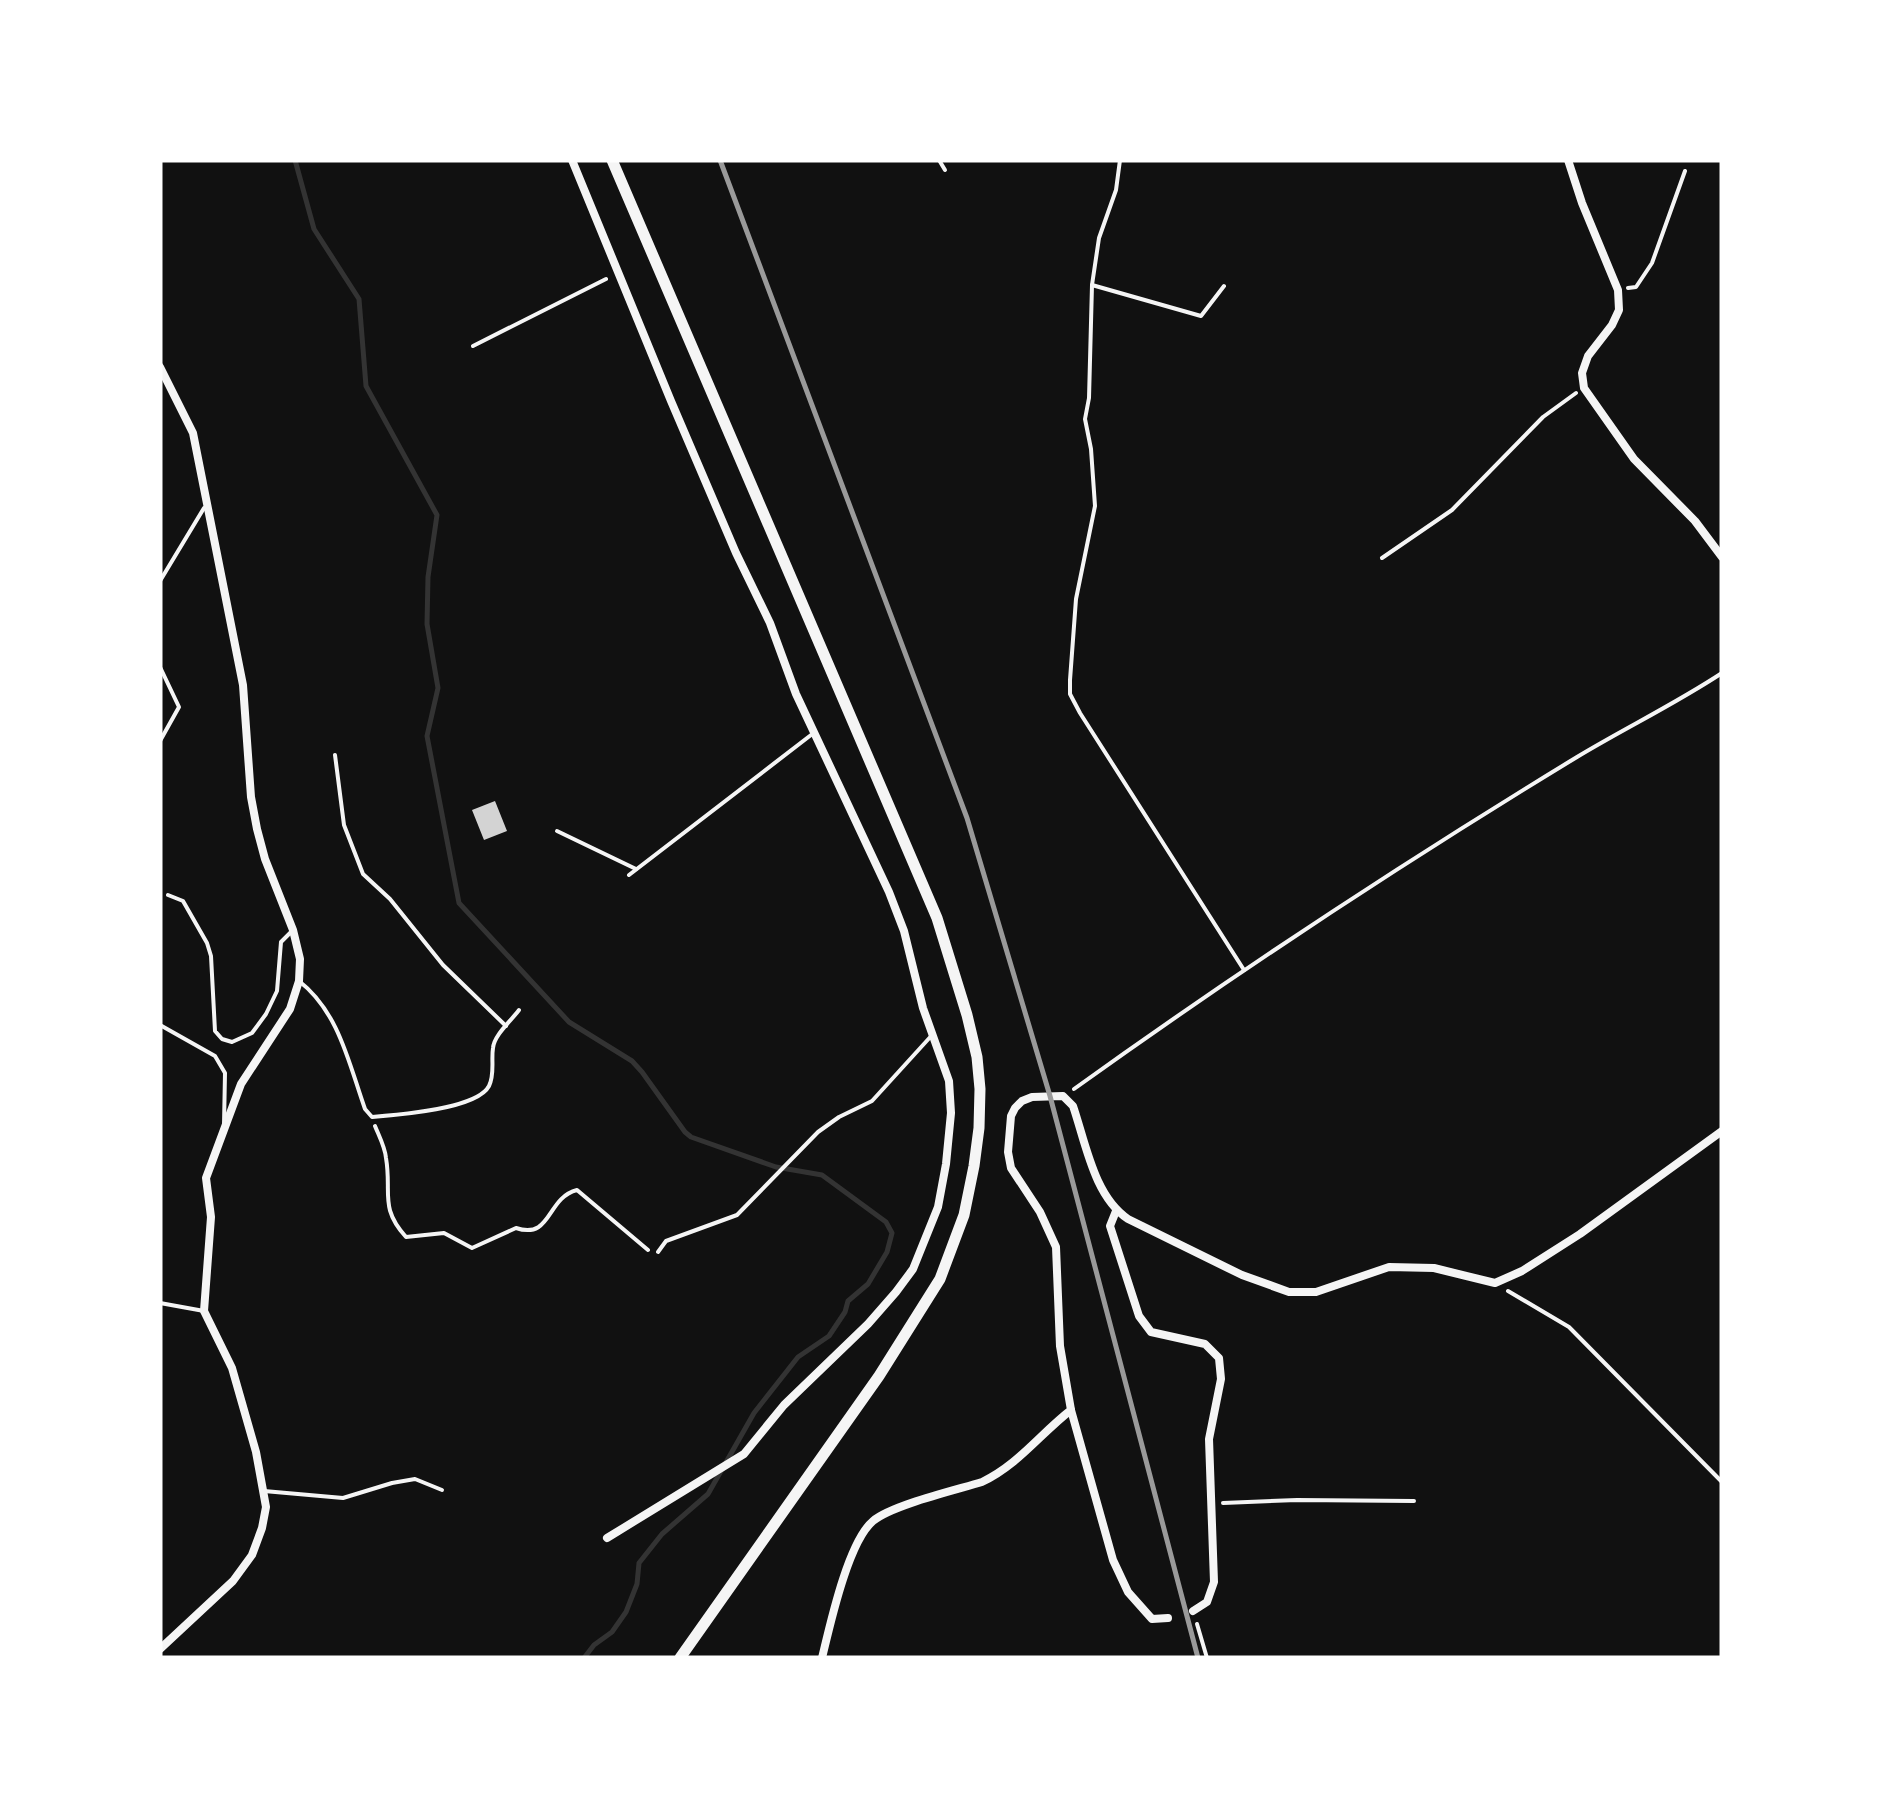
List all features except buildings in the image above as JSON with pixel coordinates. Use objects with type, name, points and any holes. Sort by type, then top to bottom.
[{"type":"main road","points":[[612,160],[936,918],[967,1016],[980,1088],[979,1128],[964,1215],[940,1279],[879,1376],[680,1658]]},
{"type":"street","points":[[572,160],[736,553],[770,623],[796,694],[889,892],[904,931],[922,1008],[949,1081],[951,1113],[938,1207],[913,1269],[868,1324],[784,1405],[744,1454],[607,1538]]},
{"type":"street","points":[[1568,160],[1618,290],[1619,310],[1588,356],[1582,373],[1584,388],[1634,459],[1694,521],[1722,557]]},
{"type":"street","points":[[160,367],[193,433],[243,685],[257,829],[300,959],[299,981],[290,1009],[241,1084],[206,1178],[211,1218],[204,1311],[232,1368],[256,1452],[266,1506],[264,1518],[252,1556],[233,1581],[160,1650]]},
{"type":"street","points":[[1168,1618],[1152,1619],[1128,1592],[1113,1560],[1071,1410],[1060,1346],[1056,1246],[1040,1212],[1011,1168],[1009,1133],[1015,1108],[1022,1101],[1064,1096],[1073,1106],[1102,1193],[1116,1211],[1242,1274],[1290,1292],[1316,1292],[1390,1266],[1434,1268],[1496,1284],[1580,1234],[1722,1131]]},
{"type":"street","points":[[1116,1211],[1110,1226],[1139,1316],[1150,1332],[1205,1344],[1219,1358],[1221,1380],[1209,1438],[1214,1582],[1207,1602],[1193,1611]]},
{"type":"street","points":[[822,1658],[858,1538],[874,1520],[996,1476],[1071,1410]]},
{"type":"lane","points":[[160,581],[208,503]]},
{"type":"lane","points":[[160,666],[179,707],[160,741]]},
{"type":"lane","points":[[629,875],[814,733]]},
{"type":"lane","points":[[335,755],[344,824],[363,874],[390,900],[443,965],[506,1026]]},
{"type":"lane","points":[[557,831],[636,869]]},
{"type":"lane","points":[[168,895],[183,901],[207,942],[215,1031],[232,1042],[252,1033],[266,1014],[277,991],[281,942],[293,930]]},
{"type":"lane","points":[[299,981],[330,1017],[344,1042],[365,1108],[372,1116],[476,1100],[489,1088],[492,1043],[519,1010]]},
{"type":"lane","points":[[160,1025],[214,1056],[225,1073],[224,1126]]},
{"type":"lane","points":[[658,1252],[666,1241],[738,1216],[818,1132],[839,1116],[872,1101],[933,1034]]},
{"type":"lane","points":[[160,1303],[204,1311]]},
{"type":"lane","points":[[264,1491],[342,1498],[415,1480],[442,1490]]},
{"type":"path","points":[[939,160],[945,170]]},
{"type":"path","points":[[1120,160],[1092,286],[1085,419],[1095,506],[1076,600],[1070,694],[1244,970]]},
{"type":"path","points":[[1618,290],[1636,288],[1652,263],[1685,171]]},
{"type":"path","points":[[473,346],[620,272]]},
{"type":"path","points":[[1092,286],[1202,316],[1224,286]]},
{"type":"path","points":[[1382,558],[1452,510],[1543,418],[1584,388]]},
{"type":"path","points":[[1064,1096],[1244,970],[1549,774],[1722,673]]},
{"type":"path","points":[[372,1116],[386,1156],[389,1209],[393,1222],[406,1237],[444,1233],[472,1248],[516,1228],[528,1232],[538,1229],[564,1194],[577,1190],[644,1250],[658,1252]]},
{"type":"path","points":[[1496,1284],[1569,1328],[1722,1482]]},
{"type":"path","points":[[1213,1503],[1414,1501]]},
{"type":"path","points":[[1193,1611],[1207,1658]]},
{"type":"waterway","points":[[295,160],[314,229],[359,299],[366,386],[437,515],[428,577],[427,624],[438,688],[427,736],[459,903],[569,1022],[632,1061],[691,1137],[776,1167],[822,1175],[886,1222],[892,1233],[887,1252],[868,1284],[848,1301],[829,1336],[798,1357],[754,1413],[708,1494],[662,1534],[639,1563],[637,1584],[626,1612],[612,1632],[584,1658]]},
{"type":"railway","points":[[720,160],[967,818],[1050,1096],[1198,1658]]}]
